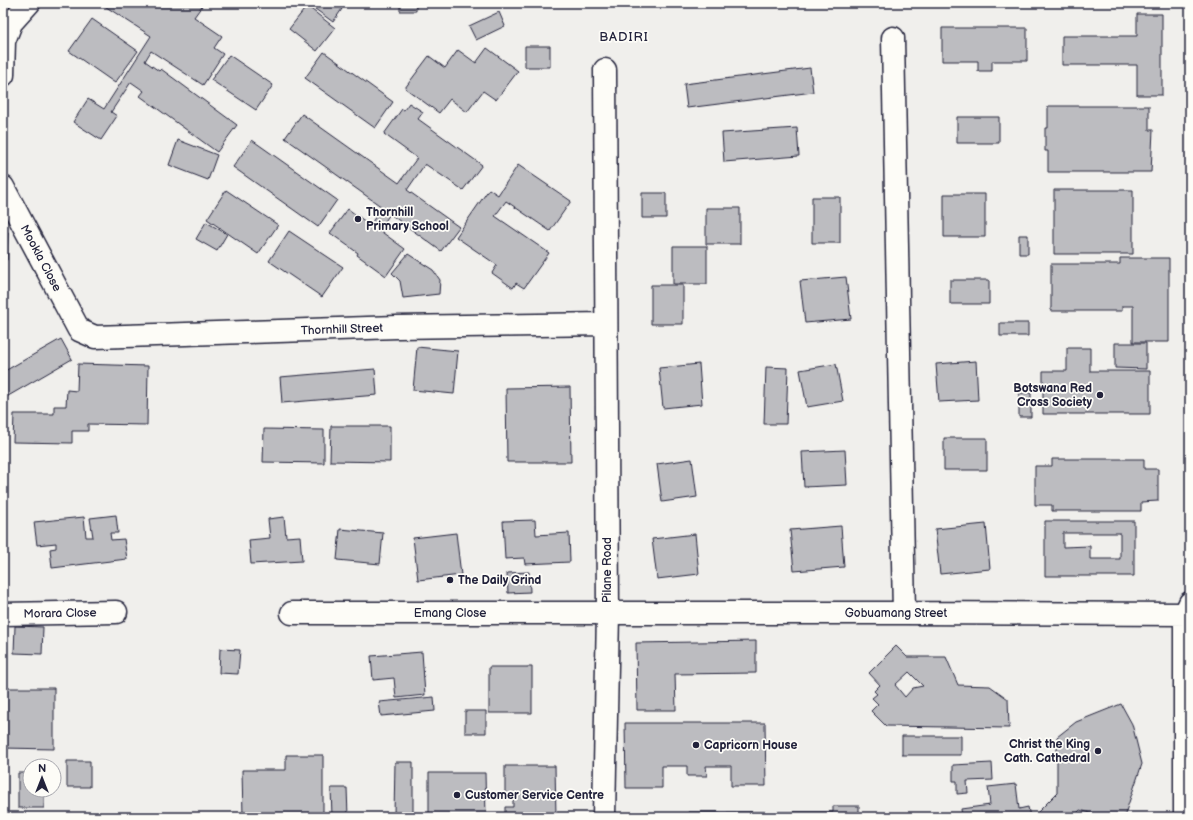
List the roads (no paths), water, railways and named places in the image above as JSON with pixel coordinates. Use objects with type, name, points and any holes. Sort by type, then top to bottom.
[{"type":"street","points":[[3,74],[4,42],[12,24],[29,3]]},
{"type":"street","points":[[893,38],[904,613]]},
{"type":"street","name":"Pilane Road","points":[[604,817],[608,613],[605,70]]},
{"type":"street","name":"Mookla Close","points":[[3,187],[79,330]]},
{"type":"street","name":"Thornhill Street","points":[[79,330],[95,337],[389,328],[606,324]]},
{"type":"street","points":[[1185,817],[1188,610]]},
{"type":"street","name":"Gobuamang Street","points":[[608,613],[904,613],[1188,610]]},
{"type":"street","name":"Morara Close","points":[[3,614],[116,612]]},
{"type":"street","name":"Emang Close","points":[[292,613],[608,613]]},
{"type":"place","name":"Thornhill Primary School","points":[[358,219]]},
{"type":"place","name":"Botswana Red Cross Society","points":[[1100,395]]},
{"type":"place","name":"The Daily Grind","points":[[450,580]]},
{"type":"place","name":"Capricorn House","points":[[696,745]]},
{"type":"place","name":"Christ the King Cath. Cathedral","points":[[1098,751]]},
{"type":"place","name":"Customer Service Centre","points":[[457,795]]},
{"type":"district","name":"BADIRI","points":[[624,36]]}]
